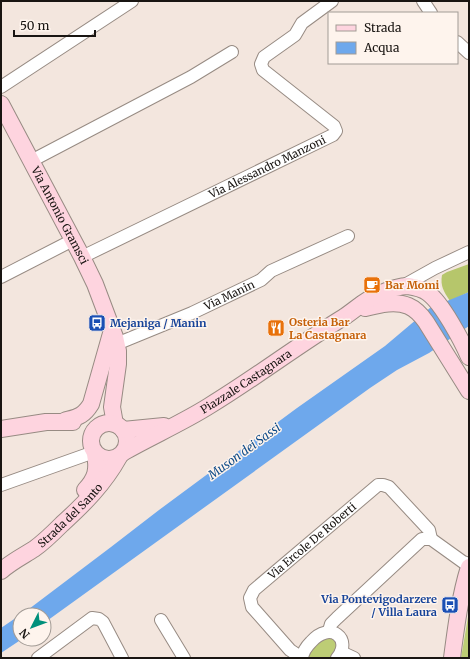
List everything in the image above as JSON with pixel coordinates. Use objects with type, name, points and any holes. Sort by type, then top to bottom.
[{"type":"main road","name":"Via Antonio Gramsci","points":[[1,104],[95,284],[118,364],[109,426]]},
{"type":"main road","name":"Piazzale Castagnara","points":[[121,454],[209,406],[367,300],[379,294],[401,287],[414,288],[431,296]]},
{"type":"main road","points":[[431,296],[462,341],[469,357]]},
{"type":"main road","name":"Piazzale Castagnara","points":[[357,308],[397,302],[409,305],[418,312],[469,391]]},
{"type":"main road","points":[[1,431],[39,423],[64,421],[80,416],[91,404],[101,368],[112,340]]},
{"type":"main road","points":[[1,431],[19,432],[74,430],[81,433],[100,458],[106,460],[113,459],[121,454],[128,441],[109,426],[99,400],[101,368]]},
{"type":"main road","name":"Piazzale Castagnara","points":[[64,421],[109,426],[174,425]]},
{"type":"main road","points":[[93,449],[91,436],[94,430],[109,426]]},
{"type":"main road","name":"Strada del Santo","points":[[6,567],[28,542],[70,505],[91,484],[96,476],[97,462],[93,449]]},
{"type":"main road","name":"Strada del Santo","points":[[6,567],[34,548],[71,516],[97,490],[121,454]]},
{"type":"main road","points":[[452,658],[460,602],[464,581],[469,566]]},
{"type":"street","points":[[1,87],[132,1]]},
{"type":"street","name":"Via Alessandro Manzoni","points":[[82,257],[333,135],[336,132],[334,126],[263,70],[261,64],[264,57],[295,35],[304,22],[332,1]]},
{"type":"street","points":[[423,1],[430,12]]},
{"type":"street","points":[[458,43],[469,53]]},
{"type":"street","points":[[31,161],[191,77],[232,52]]},
{"type":"street","name":"Via Manin","points":[[112,340],[192,313],[261,280],[271,271],[348,236]]},
{"type":"street","points":[[1,277],[73,240]]},
{"type":"street","points":[[401,287],[469,252]]},
{"type":"street","points":[[426,274],[424,287],[431,296]]},
{"type":"street","points":[[1,485],[93,449]]},
{"type":"street","name":"Via Ercole De Roberti","points":[[302,658],[290,650],[252,607],[250,598],[254,590],[378,485],[389,487],[429,530],[431,539]]},
{"type":"street","points":[[329,631],[331,624],[337,618],[422,539],[431,539],[469,566]]},
{"type":"street","points":[[38,658],[92,618],[99,619],[103,622],[122,658]]},
{"type":"street","points":[[161,620],[184,658]]},
{"type":"street","points":[[302,658],[306,647],[315,637],[329,631],[334,632],[339,636],[342,642],[339,655],[354,658]]},
{"type":"green space","points":[[469,264],[469,292],[450,301],[443,289],[442,275]]},
{"type":"green space","points":[[469,611],[469,658],[461,658]]},
{"type":"green space","points":[[330,636],[337,641],[337,646],[330,658],[307,658],[310,650],[316,644],[322,639]]},
{"type":"water","name":"Muson dei Sassi","points":[[469,292],[469,326],[429,353],[397,370],[370,388],[52,617],[52,607],[32,607],[297,408],[385,346],[430,308]]},
{"type":"water","points":[[12,620],[12,646],[1,653],[1,628]]},
{"type":"place","name":"Bar Momi","points":[[372,285]]},
{"type":"place","name":"Mejaniga / Manin","points":[[97,323]]},
{"type":"place","name":"Osteria Bar La Castagnara","points":[[276,328]]},
{"type":"place","name":"Via Pontevigodarzere / Villa Laura","points":[[450,605]]}]
